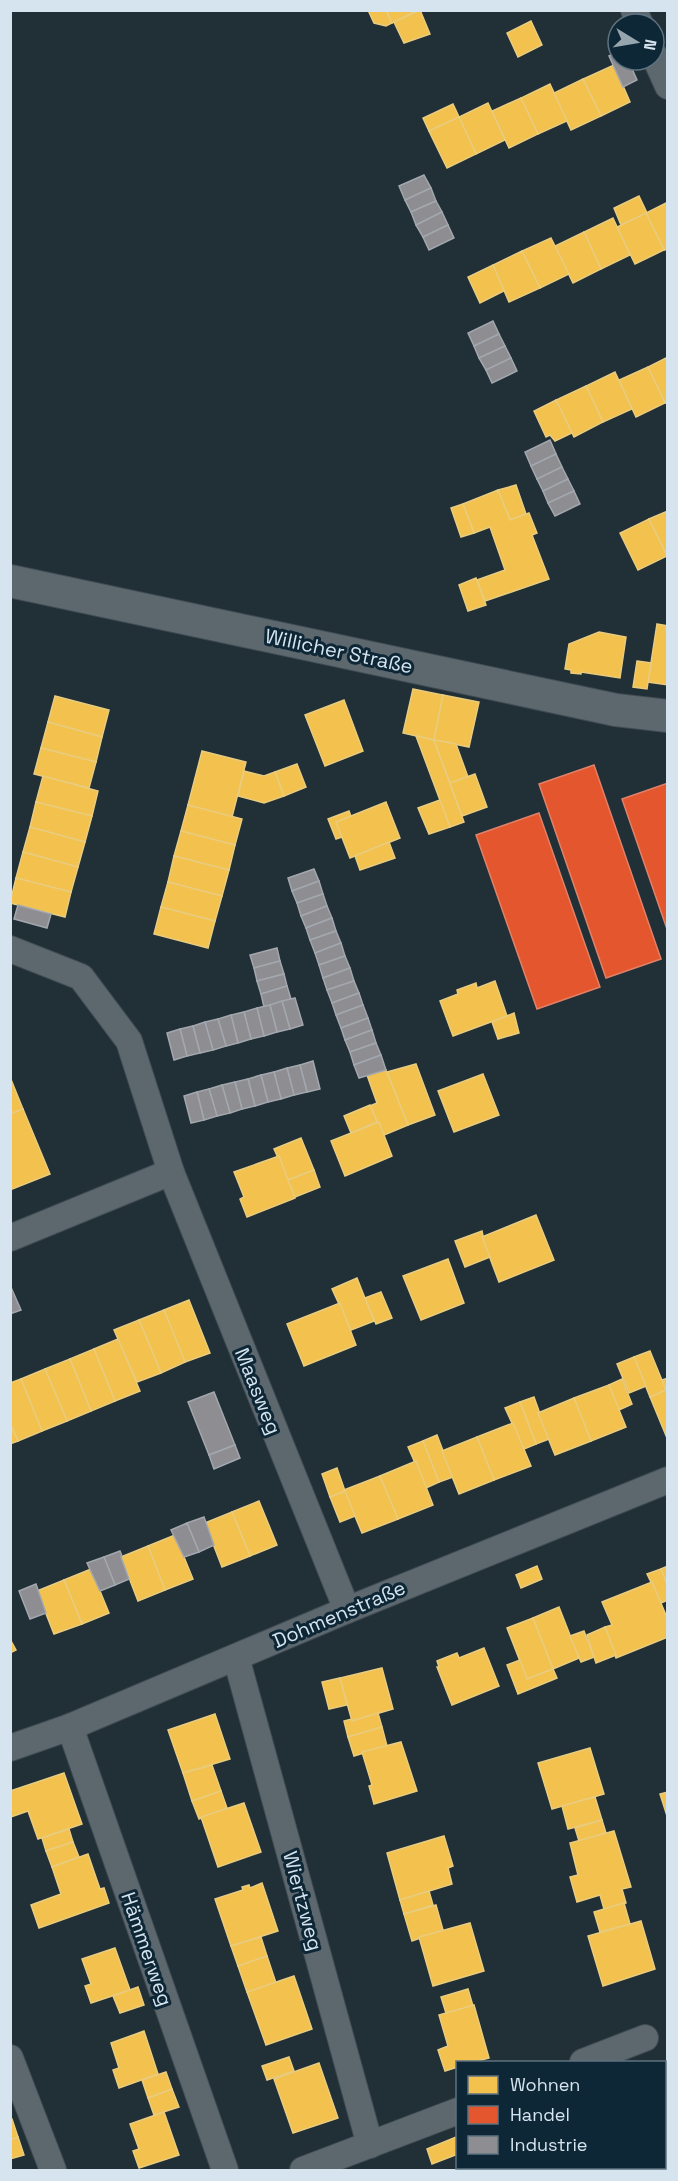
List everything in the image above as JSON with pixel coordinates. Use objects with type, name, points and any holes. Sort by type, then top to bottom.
[{"type":"street","points":[[661,72],[668,86]]},
{"type":"street","name":"Willicher Straße","points":[[10,580],[593,705],[668,716]]},
{"type":"street","name":"Maasweg","points":[[10,949],[81,977],[129,1041],[171,1172],[347,1610]]},
{"type":"street","points":[[10,1238],[171,1172]]},
{"type":"street","name":"Dohmenstraße","points":[[10,1748],[70,1727],[347,1610],[668,1480]]},
{"type":"street","name":"Wiertzweg","points":[[236,1658],[370,2145]]},
{"type":"street","name":"Hämmerweg","points":[[70,1727],[225,2170]]},
{"type":"street","points":[[586,2061],[645,2038]]},
{"type":"street","points":[[10,2058],[52,2170]]},
{"type":"street","points":[[303,2170],[456,2112]]},
{"type":"building: Wohnen","points":[[368,10],[386,10],[392,23],[386,26],[374,23]]},
{"type":"building: Wohnen","points":[[386,10],[419,10],[392,23]]},
{"type":"building: Wohnen","points":[[420,10],[430,34],[404,43],[394,22]]},
{"type":"building: Wohnen","points":[[531,21],[542,45],[518,57],[507,33]]},
{"type":"building: Wohnen","points":[[606,69],[606,72],[617,72],[630,102],[601,116],[583,79]]},
{"type":"building: Wohnen","points":[[583,79],[601,116],[571,130],[554,93]]},
{"type":"building: Wohnen","points":[[550,84],[567,121],[538,134],[521,98]]},
{"type":"building: Wohnen","points":[[521,98],[538,134],[509,148],[492,111]]},
{"type":"building: Wohnen","points":[[488,103],[505,140],[476,154],[459,117]]},
{"type":"building: Wohnen","points":[[453,104],[459,117],[429,131],[423,118]]},
{"type":"building: Wohnen","points":[[459,117],[476,154],[447,168],[429,131]]},
{"type":"building: Wohnen","points":[[639,196],[647,213],[621,225],[614,208]]},
{"type":"building: Wohnen","points":[[668,202],[668,249],[664,250],[646,213]]},
{"type":"building: Wohnen","points":[[646,213],[664,250],[635,264],[617,227]]},
{"type":"building: Wohnen","points":[[613,218],[630,255],[601,269],[584,232]]},
{"type":"building: Wohnen","points":[[584,232],[601,269],[573,283],[555,246]]},
{"type":"building: Wohnen","points":[[551,238],[569,274],[540,288],[522,251]]},
{"type":"building: Wohnen","points":[[522,251],[540,288],[509,302],[493,265]]},
{"type":"building: Wohnen","points":[[493,265],[504,291],[480,303],[468,277]]},
{"type":"building: Wohnen","points":[[668,357],[668,402],[665,403],[648,367]]},
{"type":"building: Wohnen","points":[[648,367],[665,403],[636,417],[619,380]]},
{"type":"building: Wohnen","points":[[615,372],[632,409],[603,422],[586,386]]},
{"type":"building: Wohnen","points":[[586,386],[603,422],[574,437],[556,400]]},
{"type":"building: Wohnen","points":[[556,400],[572,433],[555,441],[550,435],[546,437],[534,411]]},
{"type":"building: Wohnen","points":[[516,485],[526,514],[510,520],[498,490]]},
{"type":"building: Wohnen","points":[[498,490],[510,520],[529,513],[537,533],[532,535],[549,579],[485,601],[477,580],[505,570],[490,527],[474,533],[463,504]]},
{"type":"building: Wohnen","points":[[463,504],[474,533],[461,537],[451,508]]},
{"type":"building: Wohnen","points":[[668,511],[668,556],[667,556],[649,519]]},
{"type":"building: Wohnen","points":[[649,519],[667,556],[638,570],[620,533]]},
{"type":"building: Wohnen","points":[[476,578],[486,605],[468,611],[459,585]]},
{"type":"building: Wohnen","points":[[657,624],[668,626],[668,685],[648,682]]},
{"type":"building: Wohnen","points":[[599,632],[626,637],[620,678],[581,672],[581,674],[571,673],[571,670],[565,669],[569,644]]},
{"type":"building: Wohnen","points":[[637,661],[651,663],[647,689],[633,687]]},
{"type":"building: Wohnen","points":[[413,689],[443,695],[434,740],[403,733]]},
{"type":"building: Wohnen","points":[[443,695],[479,702],[469,747],[434,740]]},
{"type":"building: Wohnen","points":[[55,696],[109,710],[102,737],[48,722]]},
{"type":"building: Wohnen","points":[[344,700],[363,751],[325,766],[305,715]]},
{"type":"building: Wohnen","points":[[48,722],[102,737],[96,762],[41,748]]},
{"type":"building: Wohnen","points":[[416,736],[434,740],[464,822],[450,827]]},
{"type":"building: Wohnen","points":[[434,740],[456,744],[468,777],[450,783]]},
{"type":"building: Wohnen","points":[[41,748],[96,762],[89,788],[34,774]]},
{"type":"building: Wohnen","points":[[202,751],[246,762],[232,817],[188,805]]},
{"type":"building: Wohnen","points":[[297,764],[306,787],[284,796],[275,772]]},
{"type":"building: Wohnen","points":[[244,771],[264,776],[275,772],[284,796],[264,803],[238,796]]},
{"type":"building: Wohnen","points":[[475,774],[487,807],[462,816],[450,783]]},
{"type":"building: Wohnen","points":[[43,776],[98,791],[92,816],[36,802]]},
{"type":"building: Wohnen","points":[[440,800],[450,827],[429,834],[418,808]]},
{"type":"building: Wohnen","points":[[36,802],[92,816],[85,842],[30,827]]},
{"type":"building: Wohnen","points":[[386,802],[400,838],[350,858],[336,822]]},
{"type":"building: Wohnen","points":[[188,805],[242,819],[235,845],[181,831]]},
{"type":"building: Wohnen","points":[[349,811],[351,816],[336,822],[342,837],[336,839],[328,819]]},
{"type":"building: Wohnen","points":[[30,827],[85,842],[78,867],[23,852]]},
{"type":"building: Wohnen","points":[[181,831],[235,845],[229,870],[174,856]]},
{"type":"building: Wohnen","points":[[389,842],[395,858],[360,870],[355,856]]},
{"type":"building: Wohnen","points":[[23,852],[78,867],[71,892],[16,878]]},
{"type":"building: Wohnen","points":[[174,856],[229,870],[222,896],[168,882]]},
{"type":"building: Wohnen","points":[[16,878],[71,892],[65,917],[10,903]]},
{"type":"building: Wohnen","points":[[168,882],[222,896],[215,921],[161,907]]},
{"type":"building: Wohnen","points":[[161,907],[215,921],[208,948],[154,934]]},
{"type":"building: Wohnen","points":[[495,981],[507,1016],[453,1036],[440,1001],[458,994],[457,990],[476,983],[477,988]]},
{"type":"building: Wohnen","points":[[514,1013],[519,1033],[498,1039],[492,1022]]},
{"type":"building: Wohnen","points":[[416,1064],[435,1115],[408,1125],[387,1072]]},
{"type":"building: Wohnen","points":[[386,1070],[408,1125],[384,1135],[370,1106],[377,1103],[367,1075]]},
{"type":"building: Wohnen","points":[[483,1074],[499,1115],[454,1132],[438,1091]]},
{"type":"building: Wohnen","points":[[10,1077],[23,1109],[10,1114]]},
{"type":"building: Wohnen","points":[[370,1105],[377,1122],[351,1133],[344,1116]]},
{"type":"building: Wohnen","points":[[23,1109],[50,1174],[10,1190],[10,1114]]},
{"type":"building: Wohnen","points":[[379,1122],[392,1156],[345,1176],[331,1141]]},
{"type":"building: Wohnen","points":[[301,1138],[314,1170],[288,1180],[274,1149]]},
{"type":"building: Wohnen","points":[[279,1156],[295,1198],[247,1217],[240,1199],[244,1197],[234,1172]]},
{"type":"building: Wohnen","points":[[314,1170],[320,1187],[295,1197],[288,1180]]},
{"type":"building: Wohnen","points":[[536,1215],[554,1260],[499,1282],[482,1237]]},
{"type":"building: Wohnen","points":[[482,1231],[490,1257],[465,1267],[455,1241]]},
{"type":"building: Wohnen","points":[[448,1259],[464,1303],[421,1320],[403,1276]]},
{"type":"building: Wohnen","points":[[357,1278],[374,1321],[351,1330],[332,1289]]},
{"type":"building: Wohnen","points":[[381,1292],[392,1318],[376,1324],[365,1298]]},
{"type":"building: Wohnen","points":[[189,1300],[210,1353],[185,1362],[164,1310]]},
{"type":"building: Wohnen","points":[[340,1303],[356,1345],[304,1366],[287,1324]]},
{"type":"building: Wohnen","points":[[164,1310],[185,1362],[161,1373],[139,1320]]},
{"type":"building: Wohnen","points":[[139,1320],[161,1373],[137,1382],[114,1330]]},
{"type":"building: Wohnen","points":[[118,1339],[140,1391],[115,1401],[94,1349]]},
{"type":"building: Wohnen","points":[[94,1349],[115,1401],[91,1411],[70,1359]]},
{"type":"building: Wohnen","points":[[650,1351],[666,1390],[650,1397],[634,1357]]},
{"type":"building: Wohnen","points":[[634,1357],[646,1386],[629,1393],[617,1364]]},
{"type":"building: Wohnen","points":[[70,1359],[91,1411],[67,1421],[45,1369]]},
{"type":"building: Wohnen","points":[[45,1369],[67,1421],[42,1431],[21,1379]]},
{"type":"building: Wohnen","points":[[668,1378],[668,1389],[666,1390],[662,1380]]},
{"type":"building: Wohnen","points":[[21,1379],[42,1431],[18,1441],[10,1423],[10,1383]]},
{"type":"building: Wohnen","points":[[622,1379],[632,1404],[619,1410],[609,1385]]},
{"type":"building: Wohnen","points":[[609,1385],[626,1427],[591,1441],[574,1398]]},
{"type":"building: Wohnen","points":[[668,1389],[668,1438],[667,1438],[650,1397]]},
{"type":"building: Wohnen","points":[[534,1397],[549,1439],[536,1444],[520,1402]]},
{"type":"building: Wohnen","points":[[574,1398],[591,1441],[555,1455],[538,1413]]},
{"type":"building: Wohnen","points":[[520,1402],[536,1444],[524,1449],[505,1408]]},
{"type":"building: Wohnen","points":[[10,1423],[18,1441],[10,1444]]},
{"type":"building: Wohnen","points":[[513,1423],[531,1466],[494,1480],[477,1437]]},
{"type":"building: Wohnen","points":[[437,1435],[453,1477],[439,1482],[423,1441]]},
{"type":"building: Wohnen","points":[[477,1437],[494,1480],[459,1494],[442,1451]]},
{"type":"building: Wohnen","points":[[423,1441],[439,1482],[426,1488],[408,1447]]},
{"type":"building: Wohnen","points":[[416,1461],[433,1505],[398,1519],[380,1476]]},
{"type":"building: Wohnen","points":[[337,1468],[345,1491],[330,1497],[322,1474]]},
{"type":"building: Wohnen","points":[[380,1476],[398,1519],[362,1533],[344,1490]]},
{"type":"building: Wohnen","points":[[345,1491],[355,1516],[340,1522],[330,1497]]},
{"type":"building: Wohnen","points":[[259,1501],[277,1545],[250,1556],[232,1512]]},
{"type":"building: Wohnen","points":[[232,1512],[250,1556],[222,1567],[205,1523]]},
{"type":"building: Wohnen","points":[[175,1535],[193,1579],[165,1590],[148,1546]]},
{"type":"building: Wohnen","points":[[148,1546],[165,1590],[138,1601],[121,1557]]},
{"type":"building: Wohnen","points":[[537,1566],[542,1579],[521,1588],[516,1575]]},
{"type":"building: Wohnen","points":[[668,1566],[668,1587],[661,1569]]},
{"type":"building: Wohnen","points":[[91,1569],[109,1613],[82,1624],[64,1580]]},
{"type":"building: Wohnen","points":[[661,1569],[668,1587],[668,1600],[661,1603],[647,1574]]},
{"type":"building: Wohnen","points":[[64,1580],[82,1624],[54,1634],[37,1591]]},
{"type":"building: Wohnen","points":[[652,1582],[668,1620],[668,1637],[616,1658],[605,1627],[612,1625],[602,1602]]},
{"type":"building: Wohnen","points":[[559,1607],[579,1658],[553,1669],[533,1618]]},
{"type":"building: Wohnen","points":[[533,1618],[553,1669],[527,1679],[507,1628]]},
{"type":"building: Wohnen","points":[[605,1627],[616,1655],[596,1663],[587,1635]]},
{"type":"building: Wohnen","points":[[584,1631],[594,1657],[581,1662],[570,1636]]},
{"type":"building: Wohnen","points":[[10,1639],[16,1650],[10,1653]]},
{"type":"building: Wohnen","points":[[484,1648],[499,1686],[452,1705],[437,1667],[439,1667],[437,1661],[457,1653],[459,1658]]},
{"type":"building: Wohnen","points":[[520,1660],[527,1679],[553,1669],[557,1678],[518,1694],[507,1665]]},
{"type":"building: Wohnen","points":[[382,1668],[393,1709],[352,1721],[340,1678]]},
{"type":"building: Wohnen","points":[[340,1678],[347,1705],[329,1709],[322,1682]]},
{"type":"building: Wohnen","points":[[378,1713],[382,1727],[348,1737],[344,1721],[352,1719],[352,1721]]},
{"type":"building: Wohnen","points":[[215,1714],[230,1759],[183,1773],[168,1730]]},
{"type":"building: Wohnen","points":[[382,1727],[387,1746],[354,1756],[348,1737]]},
{"type":"building: Wohnen","points":[[401,1742],[417,1791],[374,1804],[369,1786],[372,1785],[362,1752]]},
{"type":"building: Wohnen","points":[[590,1748],[604,1794],[552,1809],[538,1763]]},
{"type":"building: Wohnen","points":[[212,1765],[221,1791],[192,1801],[183,1773]]},
{"type":"building: Wohnen","points":[[64,1773],[82,1824],[38,1839],[28,1811],[11,1817],[10,1791]]},
{"type":"building: Wohnen","points":[[221,1791],[227,1808],[199,1819],[192,1801]]},
{"type":"building: Wohnen","points":[[668,1792],[668,1819],[660,1794]]},
{"type":"building: Wohnen","points":[[595,1797],[602,1820],[568,1829],[562,1806]]},
{"type":"building: Wohnen","points":[[244,1803],[261,1852],[218,1867],[201,1817]]},
{"type":"building: Wohnen","points":[[602,1820],[606,1833],[579,1841],[575,1828]]},
{"type":"building: Wohnen","points":[[69,1829],[73,1842],[46,1851],[42,1838]]},
{"type":"building: Wohnen","points":[[614,1831],[631,1887],[622,1889],[626,1903],[604,1909],[600,1895],[577,1902],[570,1877],[578,1875],[570,1843]]},
{"type":"building: Wohnen","points":[[444,1836],[453,1866],[448,1868],[452,1884],[400,1900],[387,1853]]},
{"type":"building: Wohnen","points":[[73,1842],[79,1857],[52,1867],[46,1851]]},
{"type":"building: Wohnen","points":[[88,1854],[100,1889],[104,1888],[109,1903],[39,1928],[31,1905],[61,1894],[52,1867]]},
{"type":"building: Wohnen","points":[[262,1883],[278,1931],[231,1946],[215,1899],[243,1890],[242,1887],[249,1885],[250,1888]]},
{"type":"building: Wohnen","points":[[429,1891],[433,1905],[404,1914],[400,1900]]},
{"type":"building: Wohnen","points":[[624,1903],[630,1924],[600,1932],[594,1912]]},
{"type":"building: Wohnen","points":[[436,1905],[443,1930],[412,1941],[404,1914]]},
{"type":"building: Wohnen","points":[[641,1921],[655,1969],[603,1986],[588,1936]]},
{"type":"building: Wohnen","points":[[470,1923],[484,1971],[433,1986],[419,1937]]},
{"type":"building: Wohnen","points":[[261,1937],[267,1956],[238,1966],[231,1946]]},
{"type":"building: Wohnen","points":[[115,1948],[130,1990],[91,2003],[85,1986],[91,1984],[82,1959]]},
{"type":"building: Wohnen","points":[[267,1956],[276,1983],[247,1992],[238,1966]]},
{"type":"building: Wohnen","points":[[294,1976],[312,2029],[266,2045],[247,1992]]},
{"type":"building: Wohnen","points":[[138,1987],[144,2005],[120,2013],[113,1996]]},
{"type":"building: Wohnen","points":[[468,1989],[473,2006],[446,2013],[441,1997]]},
{"type":"building: Wohnen","points":[[474,2005],[489,2058],[478,2061],[456,2061],[456,2068],[445,2071],[438,2050],[448,2046],[439,2015]]},
{"type":"building: Wohnen","points":[[144,2031],[158,2074],[119,2088],[113,2070],[119,2068],[111,2043]]},
{"type":"building: Wohnen","points":[[289,2057],[294,2071],[267,2080],[262,2066]]},
{"type":"building: Wohnen","points":[[319,2063],[338,2118],[293,2133],[274,2079]]},
{"type":"building: Wohnen","points":[[166,2072],[172,2089],[148,2098],[142,2080]]},
{"type":"building: Wohnen","points":[[172,2089],[179,2107],[154,2115],[148,2098]]},
{"type":"building: Wohnen","points":[[668,2097],[668,2148],[666,2148],[666,2098]]},
{"type":"building: Wohnen","points":[[164,2112],[179,2155],[139,2168],[133,2151],[139,2149],[130,2124]]},
{"type":"building: Wohnen","points":[[12,2119],[18,2137],[10,2140],[10,2120]]},
{"type":"building: Wohnen","points":[[18,2137],[24,2155],[10,2159],[10,2140]]},
{"type":"building: Wohnen","points":[[456,2137],[456,2155],[432,2164],[427,2149]]},
{"type":"building: Wohnen","points":[[514,2169],[559,2170],[515,2170]]},
{"type":"building: Wohnen","points":[[588,2169],[632,2170],[589,2170]]},
{"type":"building: Handel","points":[[594,765],[661,959],[606,978],[539,784]]},
{"type":"building: Handel","points":[[668,783],[668,932],[622,799]]},
{"type":"building: Handel","points":[[539,813],[600,987],[537,1009],[476,835]]},
{"type":"building: Industrie","points":[[616,72],[633,72],[637,80],[623,87]]},
{"type":"building: Industrie","points":[[424,175],[431,188],[405,200],[399,186]]},
{"type":"building: Industrie","points":[[431,188],[436,201],[411,212],[405,200]]},
{"type":"building: Industrie","points":[[436,201],[442,212],[416,225],[411,212]]},
{"type":"building: Industrie","points":[[442,212],[448,225],[423,237],[416,225]]},
{"type":"building: Industrie","points":[[448,225],[454,238],[429,250],[423,237]]},
{"type":"building: Industrie","points":[[493,321],[499,334],[474,346],[468,333]]},
{"type":"building: Industrie","points":[[499,334],[505,346],[479,358],[474,346]]},
{"type":"building: Industrie","points":[[505,346],[511,358],[486,370],[479,358]]},
{"type":"building: Industrie","points":[[511,358],[517,371],[492,383],[486,370]]},
{"type":"building: Industrie","points":[[550,440],[556,454],[531,466],[525,452]]},
{"type":"building: Industrie","points":[[556,454],[562,467],[537,479],[531,466]]},
{"type":"building: Industrie","points":[[562,467],[568,479],[543,491],[537,479]]},
{"type":"building: Industrie","points":[[568,479],[574,491],[548,503],[543,491]]},
{"type":"building: Industrie","points":[[574,491],[580,504],[555,516],[548,503]]},
{"type":"building: Industrie","points":[[314,869],[319,881],[292,891],[288,878]]},
{"type":"building: Industrie","points":[[319,881],[323,894],[297,903],[292,891]]},
{"type":"building: Industrie","points":[[323,894],[327,906],[301,916],[297,903]]},
{"type":"building: Industrie","points":[[18,905],[51,914],[47,928],[14,919]]},
{"type":"building: Industrie","points":[[327,906],[332,918],[306,928],[301,916]]},
{"type":"building: Industrie","points":[[332,918],[336,931],[310,940],[306,928]]},
{"type":"building: Industrie","points":[[336,931],[341,943],[315,953],[310,940]]},
{"type":"building: Industrie","points":[[341,943],[345,956],[319,965],[315,953]]},
{"type":"building: Industrie","points":[[277,948],[280,961],[254,968],[250,955]]},
{"type":"building: Industrie","points":[[345,956],[350,968],[323,978],[319,965]]},
{"type":"building: Industrie","points":[[280,961],[284,974],[257,981],[254,968]]},
{"type":"building: Industrie","points":[[350,968],[354,981],[327,990],[323,978]]},
{"type":"building: Industrie","points":[[284,974],[287,986],[261,994],[257,981]]},
{"type":"building: Industrie","points":[[354,981],[359,993],[332,1003],[327,990]]},
{"type":"building: Industrie","points":[[287,986],[291,999],[264,1007],[261,994]]},
{"type":"building: Industrie","points":[[359,993],[363,1005],[336,1015],[332,1003]]},
{"type":"building: Industrie","points":[[295,998],[303,1025],[290,1029],[282,1001]]},
{"type":"building: Industrie","points":[[282,1001],[290,1029],[277,1032],[270,1005]]},
{"type":"building: Industrie","points":[[270,1005],[277,1032],[264,1036],[257,1008]]},
{"type":"building: Industrie","points":[[363,1005],[368,1018],[341,1028],[336,1015]]},
{"type":"building: Industrie","points":[[257,1008],[264,1036],[251,1039],[244,1012]]},
{"type":"building: Industrie","points":[[244,1012],[251,1039],[238,1043],[231,1015]]},
{"type":"building: Industrie","points":[[231,1015],[238,1043],[226,1046],[218,1019]]},
{"type":"building: Industrie","points":[[368,1018],[372,1030],[345,1040],[341,1028]]},
{"type":"building: Industrie","points":[[218,1019],[226,1046],[213,1050],[205,1022]]},
{"type":"building: Industrie","points":[[205,1022],[213,1050],[200,1053],[193,1026]]},
{"type":"building: Industrie","points":[[193,1026],[200,1053],[187,1056],[180,1029]]},
{"type":"building: Industrie","points":[[180,1029],[187,1056],[174,1060],[167,1033]]},
{"type":"building: Industrie","points":[[372,1030],[376,1043],[350,1052],[345,1040]]},
{"type":"building: Industrie","points":[[376,1043],[381,1055],[354,1065],[350,1052]]},
{"type":"building: Industrie","points":[[381,1055],[386,1070],[359,1078],[354,1065]]},
{"type":"building: Industrie","points":[[313,1061],[320,1089],[307,1092],[300,1065]]},
{"type":"building: Industrie","points":[[300,1065],[307,1092],[294,1095],[287,1068]]},
{"type":"building: Industrie","points":[[287,1068],[294,1095],[281,1099],[274,1072]]},
{"type":"building: Industrie","points":[[274,1072],[281,1099],[268,1102],[261,1075]]},
{"type":"building: Industrie","points":[[261,1075],[268,1102],[255,1106],[248,1079]]},
{"type":"building: Industrie","points":[[248,1079],[255,1106],[242,1109],[235,1082]]},
{"type":"building: Industrie","points":[[235,1082],[242,1109],[230,1113],[222,1085]]},
{"type":"building: Industrie","points":[[222,1085],[230,1113],[217,1116],[209,1089]]},
{"type":"building: Industrie","points":[[209,1089],[217,1116],[204,1120],[197,1092]]},
{"type":"building: Industrie","points":[[197,1092],[204,1120],[191,1123],[184,1096]]},
{"type":"building: Industrie","points":[[10,1285],[21,1310],[10,1314]]},
{"type":"building: Industrie","points":[[214,1392],[235,1445],[209,1455],[188,1402]]},
{"type":"building: Industrie","points":[[235,1445],[240,1458],[214,1469],[209,1455]]},
{"type":"building: Industrie","points":[[204,1517],[214,1545],[199,1552],[187,1523]]},
{"type":"building: Industrie","points":[[187,1523],[199,1552],[184,1557],[171,1530]]},
{"type":"building: Industrie","points":[[120,1551],[129,1579],[115,1585],[104,1557]]},
{"type":"building: Industrie","points":[[104,1557],[115,1585],[100,1591],[87,1563]]},
{"type":"building: Industrie","points":[[36,1584],[46,1613],[30,1619],[19,1591]]}]
